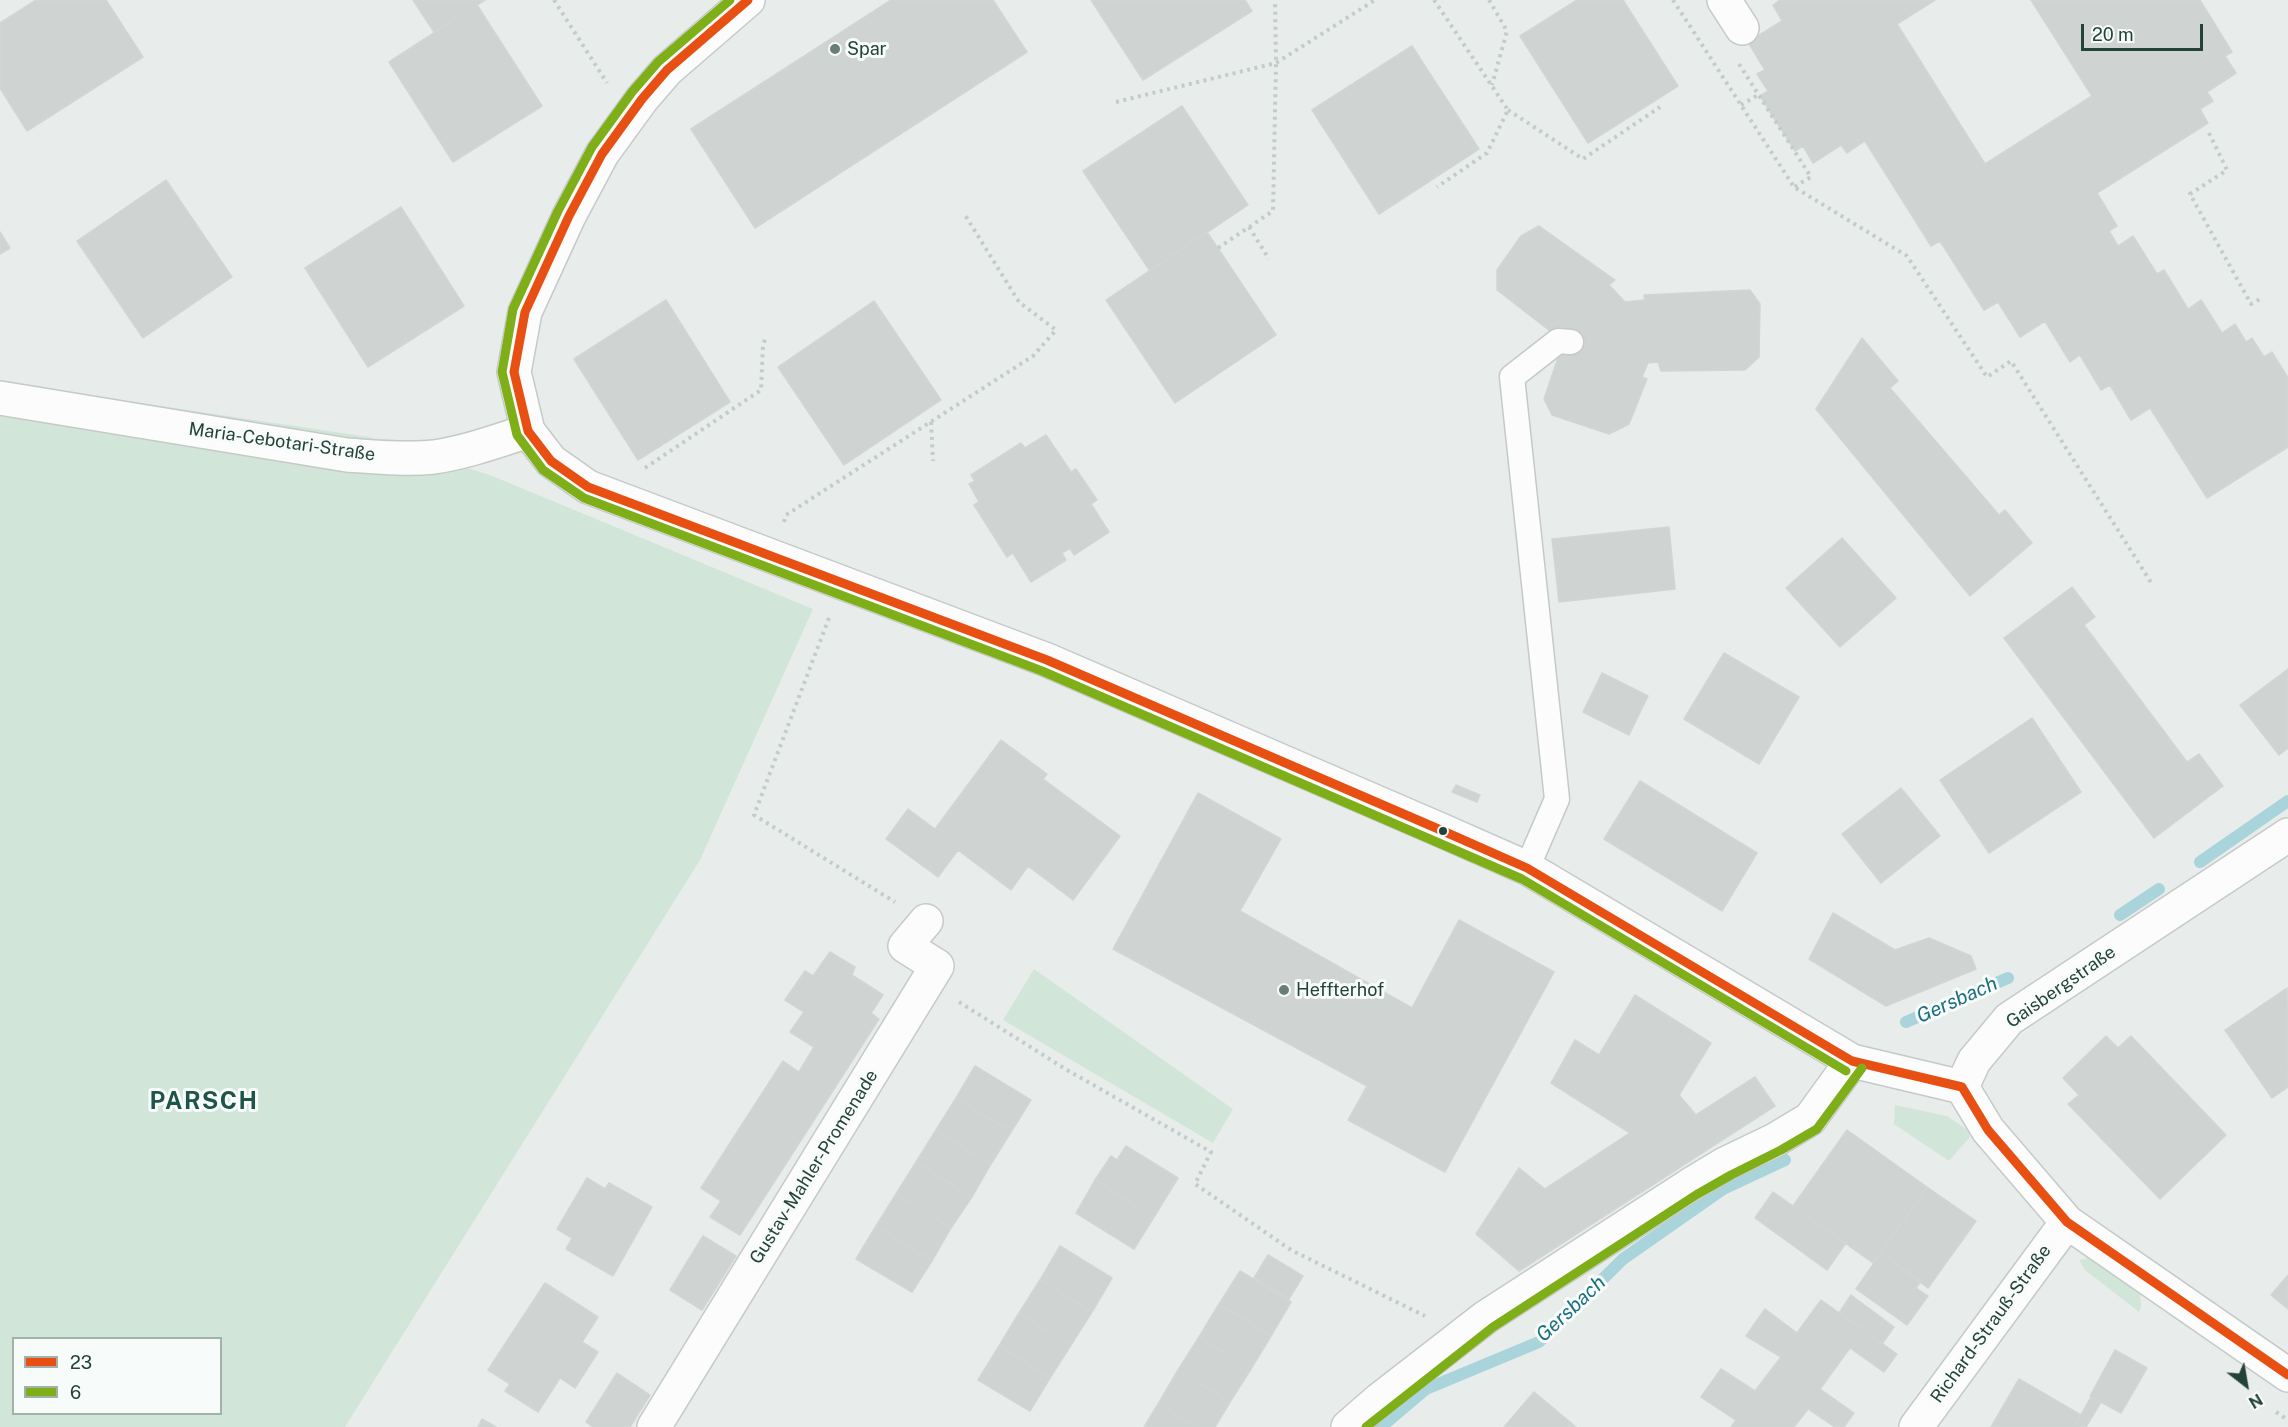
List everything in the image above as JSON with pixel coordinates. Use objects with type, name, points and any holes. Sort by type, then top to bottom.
[{"type":"street","points":[[748,0],[667,70],[629,116],[591,174],[525,312],[514,372],[528,431],[551,461],[588,487],[771,558],[1047,660],[1527,868],[1852,1061],[1962,1087],[1988,1130],[2067,1222],[2288,1374]]},
{"type":"street","points":[[1724,0],[1738,43]]},
{"type":"street","name":"Maria-Cebotari-Straße","points":[[0,398],[347,455],[432,457],[458,453],[528,431]]},
{"type":"street","name":"Gaisbergstraße","points":[[1962,1087],[1974,1061],[2009,1019],[2288,835]]},
{"type":"street","points":[[926,921],[905,946],[937,966]]},
{"type":"street","name":"Gustav-Mahler-Promenade","points":[[654,1427],[937,966]]},
{"type":"street","points":[[1348,1427],[1387,1393],[1486,1317],[1690,1185],[1810,1119],[1852,1061]]},
{"type":"street","name":"Richard-Strauß-Straße","points":[[1916,1427],[2067,1222]]},
{"type":"lane","points":[[1527,868],[1557,799],[1512,377],[1558,340],[1571,342]]},
{"type":"path","points":[[554,0],[629,116]]},
{"type":"path","points":[[1218,248],[1273,211],[1275,0]]},
{"type":"path","points":[[1116,102],[1276,63],[1375,0]]},
{"type":"path","points":[[1434,0],[1508,110],[1583,159],[1660,107]]},
{"type":"path","points":[[1489,0],[1507,31],[1492,86]]},
{"type":"path","points":[[1673,0],[1794,188],[1907,256],[1987,377],[2011,361],[2152,584]]},
{"type":"path","points":[[1738,43],[1758,94],[1811,177],[1794,188]]},
{"type":"path","points":[[1718,68],[1726,63]]},
{"type":"path","points":[[1741,105],[1758,94]]},
{"type":"path","points":[[1437,187],[1487,153],[1508,110]]},
{"type":"path","points":[[2209,133],[2227,170],[2190,194],[2251,304],[2259,299]]},
{"type":"path","points":[[771,558],[786,515],[1033,356],[1056,330],[1020,302],[965,215]]},
{"type":"path","points":[[1249,227],[1269,259]]},
{"type":"path","points":[[607,493],[761,390],[763,345],[766,337]]},
{"type":"path","points":[[931,422],[933,461]]},
{"type":"path","points":[[842,584],[753,815],[926,921]]},
{"type":"path","points":[[937,966],[954,998],[1067,1070],[1211,1152],[1195,1184],[1291,1250],[1464,1335]]},
{"type":"green space","points":[[0,390],[60,391],[369,437],[490,475],[813,609],[700,860],[345,1427],[0,1427]]},
{"type":"green space","points":[[1034,969],[1233,1109],[1213,1143],[1003,1020]]},
{"type":"green space","points":[[1895,1105],[1947,1116],[1968,1130],[1970,1137],[1949,1161],[1894,1124]]},
{"type":"green space","points":[[2095,1259],[2140,1293],[2139,1312],[2085,1270],[2079,1260]]},
{"type":"building","points":[[36,0],[106,0],[143,57],[27,131],[0,88],[0,23]]},
{"type":"building","points":[[413,0],[485,0],[434,32]]},
{"type":"building","points":[[891,0],[993,0],[1027,52],[755,228],[691,129]]},
{"type":"building","points":[[1091,0],[1245,0],[1252,11],[1143,80]]},
{"type":"building","points":[[1577,0],[1623,0],[1678,86],[1588,143],[1520,36]]},
{"type":"building","points":[[1780,0],[1935,0],[1897,24],[1985,164],[2092,96],[2031,0],[2200,0],[2232,52],[2225,56],[2236,73],[2207,92],[2213,101],[2200,109],[2208,123],[2097,193],[2117,226],[2109,231],[2118,246],[2133,236],[2157,274],[2164,270],[2188,309],[2201,300],[2222,333],[2235,324],[2246,342],[2252,338],[2264,357],[2272,352],[2288,378],[2288,447],[2207,498],[2150,408],[2131,420],[2110,385],[2101,390],[2080,355],[2070,362],[2045,321],[2020,337],[1998,302],[1984,310],[1940,241],[1931,246],[1865,141],[1847,153],[1841,145],[1813,163],[1803,146],[1795,151],[1760,96],[1768,91],[1757,74],[1765,70],[1748,42],[1782,21],[1773,5]]},
{"type":"building","points":[[477,5],[542,106],[453,162],[389,62]]},
{"type":"building","points":[[1412,46],[1479,149],[1379,214],[1312,110]]},
{"type":"building","points":[[1182,106],[1248,205],[1150,271],[1083,171]]},
{"type":"building","points":[[166,180],[232,277],[143,338],[77,241]]},
{"type":"building","points":[[401,207],[464,306],[368,367],[305,268]]},
{"type":"building","points":[[1539,226],[1615,280],[1609,285],[1625,302],[1645,300],[1644,295],[1750,290],[1760,304],[1759,357],[1745,370],[1661,371],[1658,362],[1648,363],[1642,377],[1647,379],[1629,424],[1609,434],[1552,415],[1544,399],[1561,349],[1572,337],[1560,329],[1554,334],[1497,290],[1497,270],[1521,236]]},
{"type":"building","points":[[0,232],[10,248],[0,254]]},
{"type":"building","points":[[1207,232],[1276,335],[1175,403],[1106,300]]},
{"type":"building","points":[[666,300],[730,402],[638,460],[574,359]]},
{"type":"building","points":[[874,301],[941,400],[844,465],[778,367]]},
{"type":"building","points":[[1862,338],[1898,381],[1890,388],[1999,515],[2005,510],[2032,543],[1970,596],[1816,409]]},
{"type":"building","points":[[1046,435],[1071,472],[1076,469],[1097,500],[1091,504],[1109,532],[1074,555],[1070,548],[1062,553],[1066,560],[1031,582],[1013,553],[1007,557],[974,505],[979,502],[969,484],[975,481],[971,475],[1021,443],[1025,448]]},
{"type":"building","points":[[1669,527],[1675,589],[1559,602],[1552,539]]},
{"type":"building","points":[[1842,538],[1896,598],[1840,647],[1786,588]]},
{"type":"building","points":[[2072,587],[2095,617],[2084,625],[2187,762],[2199,754],[2223,786],[2154,838],[2004,638]]},
{"type":"building","points":[[1724,653],[1799,697],[1759,764],[1684,719]]},
{"type":"building","points":[[2288,669],[2288,748],[2279,755],[2240,705]]},
{"type":"building","points":[[1602,673],[1648,696],[1629,735],[1583,712]]},
{"type":"building","points":[[2032,718],[2081,792],[1989,853],[1940,780]]},
{"type":"building","points":[[1001,740],[1047,774],[1043,779],[1120,836],[1073,900],[1028,866],[1011,890],[958,850],[938,877],[886,839],[908,809],[935,829]]},
{"type":"building","points":[[1640,781],[1757,853],[1722,911],[1604,839]]},
{"type":"building","points":[[1456,785],[1480,795],[1477,802],[1452,792]]},
{"type":"building","points":[[1901,788],[1940,836],[1881,883],[1842,834]]},
{"type":"building","name":"Heffterhof","points":[[1198,793],[1281,839],[1240,911],[1412,1008],[1459,920],[1554,972],[1445,1172],[1348,1120],[1367,1086],[1113,949]]},
{"type":"building","points":[[1833,913],[1895,950],[1929,938],[1971,956],[1976,969],[1886,1006],[1809,959]]},
{"type":"building","points":[[830,952],[855,967],[852,975],[883,995],[871,1013],[879,1019],[740,1235],[710,1217],[721,1201],[701,1188],[783,1061],[799,1072],[814,1047],[790,1032],[804,1012],[785,1000],[805,971],[813,976]]},
{"type":"building","points":[[2287,988],[2288,1087],[2272,1098],[2225,1030]]},
{"type":"building","points":[[1635,995],[1711,1043],[1679,1095],[1696,1115],[1755,1077],[1775,1106],[1519,1271],[1476,1234],[1519,1168],[1545,1189],[1630,1133],[1551,1083],[1575,1040],[1599,1055]]},
{"type":"building","points":[[2106,1036],[2118,1048],[2131,1036],[2226,1135],[2160,1199],[2068,1104],[2079,1095],[2063,1078]]},
{"type":"building","points":[[975,1066],[1031,1100],[1011,1132],[956,1098]]},
{"type":"building","points":[[956,1098],[1011,1132],[991,1164],[936,1130]]},
{"type":"building","points":[[936,1130],[991,1164],[972,1197],[916,1162]]},
{"type":"building","points":[[1847,1130],[1927,1187],[1873,1263],[1793,1206]]},
{"type":"building","points":[[1126,1146],[1178,1178],[1154,1217],[1095,1180],[1111,1156],[1117,1160]]},
{"type":"building","points":[[916,1162],[972,1197],[951,1228],[896,1194]]},
{"type":"building","points":[[587,1178],[605,1189],[609,1183],[652,1207],[613,1276],[566,1249],[572,1238],[557,1229]]},
{"type":"building","points":[[1095,1180],[1154,1217],[1134,1249],[1076,1213]]},
{"type":"building","points":[[1927,1187],[1976,1221],[1928,1288],[1881,1253]]},
{"type":"building","points":[[1773,1192],[1846,1243],[1827,1270],[1755,1218]]},
{"type":"building","points":[[896,1194],[951,1228],[932,1261],[876,1226]]},
{"type":"building","points":[[876,1226],[932,1261],[912,1292],[856,1259]]},
{"type":"building","points":[[703,1236],[736,1256],[702,1310],[670,1290]]},
{"type":"building","points":[[1060,1246],[1112,1278],[1092,1312],[1040,1280]]},
{"type":"building","points":[[1881,1253],[1921,1281],[1916,1288],[1928,1296],[1907,1325],[1856,1289]]},
{"type":"building","points":[[1268,1255],[1303,1276],[1289,1299],[1254,1278]]},
{"type":"building","points":[[1240,1271],[1291,1302],[1271,1336],[1219,1304]]},
{"type":"building","points":[[2288,1275],[2288,1309],[2271,1295]]},
{"type":"building","points":[[1040,1280],[1092,1312],[1071,1345],[1019,1313]]},
{"type":"building","points":[[545,1283],[598,1317],[582,1342],[598,1352],[575,1388],[560,1378],[538,1412],[505,1391],[510,1384],[488,1370]]},
{"type":"building","points":[[1851,1295],[1894,1327],[1882,1344],[1839,1313]]},
{"type":"building","points":[[1821,1300],[1897,1354],[1884,1372],[1850,1348],[1820,1389],[1854,1413],[1844,1427],[1835,1427],[1808,1409],[1794,1427],[1731,1427],[1736,1420],[1701,1397],[1721,1369],[1755,1391],[1781,1357],[1746,1336],[1765,1309],[1797,1333]]},
{"type":"building","points":[[1219,1304],[1271,1336],[1251,1369],[1199,1337]]},
{"type":"building","points":[[1019,1313],[1071,1345],[1050,1378],[999,1346]]},
{"type":"building","points":[[1199,1337],[1251,1369],[1230,1402],[1178,1370]]},
{"type":"building","points":[[999,1346],[1050,1378],[1030,1411],[978,1380]]},
{"type":"building","points":[[2115,1350],[2147,1368],[2121,1413],[2090,1396]]},
{"type":"building","points":[[1178,1370],[1230,1402],[1215,1427],[1196,1427],[1158,1404]]},
{"type":"building","points":[[617,1373],[650,1395],[630,1427],[593,1427],[586,1422]]},
{"type":"building","points":[[2019,1379],[2081,1415],[2074,1427],[1991,1427]]},
{"type":"building","points":[[1534,1392],[1576,1427],[1504,1427]]},
{"type":"building","points":[[2091,1397],[2101,1402],[2086,1427],[2074,1427]]},
{"type":"building","points":[[1158,1404],[1196,1427],[1144,1427]]},
{"type":"building","points":[[482,1419],[496,1427],[478,1427]]},
{"type":"waterway","name":"Gersbach","points":[[2200,862],[2288,801]]},
{"type":"waterway","name":"Gersbach","points":[[2120,915],[2159,889]]},
{"type":"waterway","name":"Gersbach","points":[[1906,1022],[2008,978]]},
{"type":"waterway","name":"Gersbach","points":[[1381,1427],[1426,1389],[1539,1342],[1623,1259],[1723,1189],[1785,1160]]},
{"type":"transit line","name":"6","points":[[730,0],[658,62],[632,92],[592,147],[558,211],[513,309],[502,372],[517,435],[543,470],[584,498],[1042,671],[1522,879],[1846,1071]]},
{"type":"transit line","name":"23","points":[[748,0],[667,70],[642,99],[602,154],[569,216],[525,312],[514,372],[528,431],[551,461],[588,487],[1047,660],[1527,868],[1852,1061],[1962,1087]]},
{"type":"transit line","name":"6","points":[[1366,1427],[1493,1327],[1696,1195],[1817,1129],[1862,1068]]},
{"type":"transit line","name":"23","points":[[1962,1087],[1988,1130],[2067,1222],[2288,1375]]},
{"type":"place","name":"Spar","points":[[835,49]]},
{"type":"place","name":"Heffterhof","points":[[1284,990]]},
{"type":"district","name":"PARSCH","points":[[204,1102]]}]
